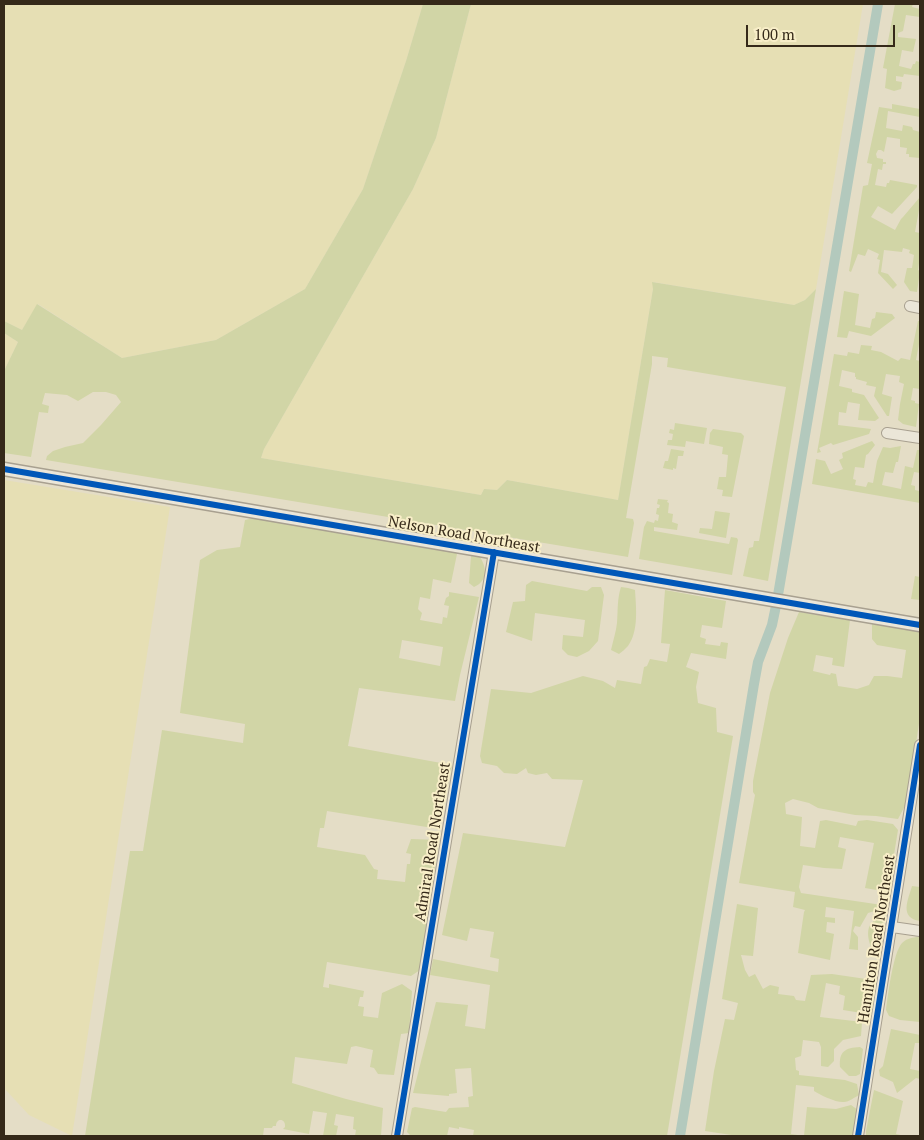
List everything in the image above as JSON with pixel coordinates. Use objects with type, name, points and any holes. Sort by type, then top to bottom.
[{"type":"street","points":[[887,433],[920,438]]},
{"type":"street","name":"Nelson Road Northeast","points":[[4,469],[920,625]]},
{"type":"street","name":"Admiral Road Northeast","points":[[397,1136],[494,552]]},
{"type":"street","name":"Hamilton Road Northeast","points":[[858,1136],[920,745]]},
{"type":"street","points":[[892,927],[920,931]]},
{"type":"shaded area","points":[[4,4],[423,4],[363,189],[305,289],[216,340],[122,358],[38,304],[22,330],[4,321]]},
{"type":"shaded area","points":[[471,4],[863,4],[816,289],[805,300],[794,305],[653,282],[618,500],[507,480],[497,490],[484,489],[481,495],[261,458],[264,449],[413,189],[436,138]]},
{"type":"shaded area","points":[[4,333],[18,342],[4,371]]},
{"type":"shaded area","points":[[4,480],[170,507],[72,1136],[29,1115],[4,1088]]},
{"type":"green space","points":[[423,4],[471,4],[436,138],[413,189],[264,449],[261,458],[481,495],[484,489],[497,490],[507,480],[618,500],[653,289],[652,282],[794,305],[805,300],[816,289],[768,581],[743,576],[749,548],[753,547],[754,541],[759,541],[786,387],[667,367],[668,358],[652,356],[626,518],[633,519],[634,523],[628,557],[46,460],[47,456],[53,451],[83,443],[101,425],[121,402],[116,395],[106,392],[93,392],[78,401],[67,395],[45,393],[42,404],[49,406],[48,413],[39,412],[31,457],[4,453],[4,371],[18,342],[4,333],[4,321],[22,330],[37,304],[122,358],[216,340],[305,289],[363,189]]},
{"type":"green space","points":[[895,4],[913,4],[912,7],[920,9],[920,17],[906,15],[903,31],[898,33],[898,37],[916,39],[913,52],[902,50],[899,66],[911,69],[916,61],[920,62],[920,76],[904,74],[903,77],[896,76],[896,81],[902,82],[901,89],[894,91],[885,88],[887,69],[883,68]]},
{"type":"green space","points":[[892,104],[920,109],[920,117],[888,111],[886,128],[902,131],[903,125],[912,127],[913,130],[920,132],[920,158],[909,157],[909,154],[906,154],[907,148],[900,147],[900,139],[887,137],[884,152],[878,150],[876,154],[877,158],[883,159],[883,162],[886,162],[886,164],[883,164],[882,170],[878,169],[875,185],[886,187],[890,180],[917,185],[917,187],[892,214],[878,206],[871,217],[895,230],[901,219],[920,197],[920,210],[915,232],[920,233],[918,270],[920,271],[917,292],[910,291],[904,282],[907,268],[912,268],[914,255],[909,253],[910,250],[903,248],[902,252],[884,250],[881,272],[888,274],[897,285],[893,289],[878,273],[880,260],[877,259],[879,254],[868,249],[865,256],[858,254],[851,272],[849,271],[863,186],[868,185],[872,164],[867,163],[879,107],[892,109]]},
{"type":"green space","points":[[844,291],[859,294],[855,325],[870,328],[876,312],[892,314],[895,318],[871,336],[849,331],[847,338],[837,337]]},
{"type":"green space","points":[[918,321],[920,321],[920,342],[916,360],[920,361],[920,389],[913,388],[911,400],[919,404],[916,427],[903,424],[898,420],[904,384],[899,382],[900,376],[886,374],[882,394],[892,397],[889,416],[887,416],[874,396],[876,387],[866,385],[867,382],[856,379],[855,373],[842,370],[839,386],[852,389],[852,392],[864,395],[879,418],[875,421],[858,420],[860,404],[848,402],[846,413],[839,412],[838,425],[871,429],[869,434],[833,445],[831,443],[819,448],[821,452],[817,453],[834,354],[847,356],[848,352],[859,354],[861,345],[872,346],[871,350],[881,352],[898,361],[901,358],[910,360]]},
{"type":"green space","points":[[675,423],[707,428],[704,444],[686,441],[685,447],[667,445],[668,440],[672,440],[673,434],[669,433],[670,429],[674,430]]},
{"type":"green space","points":[[713,429],[741,433],[744,436],[732,497],[722,496],[723,490],[717,489],[719,477],[726,477],[728,455],[722,454],[723,447],[709,444],[710,433]]},
{"type":"green space","points":[[872,441],[875,445],[866,455],[864,468],[855,467],[853,479],[856,480],[855,485],[866,487],[868,482],[873,483],[877,461],[883,447],[901,446],[898,462],[896,462],[893,473],[885,472],[882,485],[901,489],[905,466],[913,468],[917,450],[920,450],[920,473],[914,472],[911,485],[915,486],[915,490],[919,491],[920,489],[920,503],[812,484],[816,459],[825,461],[831,474],[843,469],[839,460],[843,458],[842,453]]},
{"type":"green space","points":[[671,449],[684,451],[683,456],[678,456],[676,469],[673,468],[673,470],[663,468],[665,461],[668,461]]},
{"type":"green space","points":[[658,499],[668,500],[668,513],[673,514],[672,522],[678,524],[677,530],[654,527],[654,531],[729,544],[731,537],[737,538],[732,575],[639,559],[644,527],[647,521],[654,523],[655,520],[658,521],[659,515],[656,514],[657,508],[660,505],[657,504]]},
{"type":"green space","points":[[715,511],[730,513],[726,538],[699,533],[700,528],[712,529]]},
{"type":"green space","points":[[259,517],[456,550],[457,554],[451,583],[433,579],[430,599],[420,597],[418,609],[422,613],[420,620],[442,624],[443,617],[447,618],[449,606],[444,605],[449,592],[479,597],[455,701],[359,688],[348,746],[452,765],[439,829],[327,811],[324,828],[320,828],[317,847],[365,855],[374,869],[378,870],[377,879],[405,882],[407,864],[410,864],[411,854],[406,853],[411,839],[439,840],[420,970],[411,976],[327,962],[323,987],[329,988],[329,984],[364,991],[358,1006],[364,1007],[363,1016],[378,1018],[382,993],[402,984],[412,991],[409,1033],[401,1034],[394,1075],[378,1074],[374,1068],[370,1067],[373,1050],[356,1046],[351,1047],[347,1064],[295,1057],[292,1083],[383,1108],[381,1136],[355,1136],[356,1130],[353,1129],[354,1117],[336,1114],[334,1125],[338,1126],[336,1136],[323,1136],[327,1113],[313,1111],[309,1134],[283,1129],[285,1124],[279,1120],[276,1126],[264,1128],[263,1136],[85,1136],[130,851],[143,851],[162,730],[243,743],[245,724],[180,713],[200,560],[217,550],[240,547],[245,520]],"holes":[[[402,640],[443,647],[440,666],[399,658]]]},
{"type":"green space","points":[[471,556],[480,557],[485,570],[484,578],[474,587],[469,583]]},
{"type":"green space","points":[[915,576],[920,577],[920,600],[911,599]]},
{"type":"green space","points":[[532,581],[587,591],[592,587],[601,587],[604,595],[598,641],[589,651],[577,657],[568,655],[562,649],[563,635],[583,637],[585,620],[535,613],[532,641],[506,632],[513,602],[525,601],[526,585]]},
{"type":"green space","points":[[621,587],[635,590],[636,619],[631,640],[628,646],[619,654],[611,650],[617,626],[618,600]]},
{"type":"green space","points":[[665,590],[726,601],[722,628],[702,625],[700,637],[706,639],[705,644],[720,646],[721,642],[728,643],[726,659],[691,653],[686,667],[699,672],[696,687],[698,703],[716,708],[717,732],[733,736],[667,1136],[473,1136],[474,1130],[449,1127],[447,1136],[411,1136],[407,1132],[412,1108],[446,1112],[449,1108],[469,1107],[468,1097],[473,1096],[471,1068],[455,1069],[457,1093],[449,1094],[449,1096],[413,1093],[436,1002],[468,1005],[465,1026],[485,1029],[490,985],[430,975],[433,959],[498,972],[499,959],[490,957],[494,932],[470,928],[467,941],[442,935],[463,833],[565,847],[583,780],[552,779],[547,773],[536,775],[528,773],[526,768],[517,774],[504,773],[497,766],[482,763],[480,756],[491,689],[531,693],[583,676],[603,681],[615,688],[617,680],[641,684],[644,667],[647,666],[650,659],[667,662],[670,644],[661,643]]},
{"type":"green space","points":[[799,612],[850,620],[844,667],[832,665],[833,658],[816,655],[813,671],[830,675],[831,673],[836,674],[838,686],[857,689],[869,685],[874,676],[902,678],[906,650],[877,645],[872,639],[872,624],[920,632],[920,717],[907,802],[898,819],[855,815],[818,808],[809,803],[793,799],[785,803],[786,814],[802,817],[800,846],[815,848],[820,821],[826,820],[856,826],[858,821],[867,820],[893,824],[898,830],[888,892],[865,888],[874,843],[840,837],[838,847],[846,849],[842,869],[803,865],[799,887],[801,893],[882,905],[881,909],[868,913],[860,927],[855,926],[853,931],[858,937],[858,950],[849,949],[854,911],[826,907],[825,917],[835,918],[835,923],[827,922],[826,932],[834,934],[830,960],[798,953],[805,910],[793,907],[795,892],[739,883],[755,795],[753,792],[753,781],[770,693],[788,638]]},
{"type":"green space","points":[[912,886],[920,887],[920,921],[913,919],[907,912],[907,902]]},
{"type":"green space","points":[[737,904],[758,908],[753,956],[741,955],[749,977],[755,974],[763,989],[770,985],[779,987],[778,994],[794,996],[796,1000],[805,1001],[811,975],[832,974],[873,980],[868,1014],[843,1010],[845,996],[839,994],[840,986],[826,983],[820,1017],[862,1022],[861,1036],[843,1040],[834,1049],[834,1061],[828,1067],[821,1066],[821,1047],[819,1042],[803,1040],[801,1056],[795,1058],[796,1070],[799,1071],[799,1075],[845,1080],[857,1084],[859,1095],[848,1101],[841,1102],[817,1093],[814,1091],[814,1087],[796,1085],[791,1134],[804,1136],[738,1136],[705,1131],[714,1071],[725,1019],[734,1020],[738,1003],[722,999]]},
{"type":"green space","points":[[885,918],[879,951],[873,951],[868,930],[872,922]]},
{"type":"green space","points":[[920,937],[920,1022],[900,1020],[889,1016],[886,1010],[891,975],[899,948],[905,941]]},
{"type":"green space","points":[[891,1029],[920,1035],[920,1043],[915,1043],[910,1069],[920,1071],[920,1079],[916,1078],[897,1093],[893,1082],[880,1076],[879,1070],[883,1066]]},
{"type":"green space","points":[[860,1047],[863,1049],[860,1074],[849,1076],[840,1067],[842,1054],[850,1048]]},
{"type":"green space","points":[[874,1090],[903,1101],[896,1134],[905,1136],[866,1136]]},
{"type":"green space","points":[[851,1105],[858,1110],[853,1136],[804,1136],[807,1107],[836,1109]]},
{"type":"waterway","points":[[680,1136],[754,684],[758,662],[772,625],[777,601],[878,4]]},
{"type":"cycle path","points":[[4,469],[920,625]]},
{"type":"cycle path","points":[[397,1136],[494,552]]},
{"type":"cycle path","points":[[858,1136],[920,745]]}]
